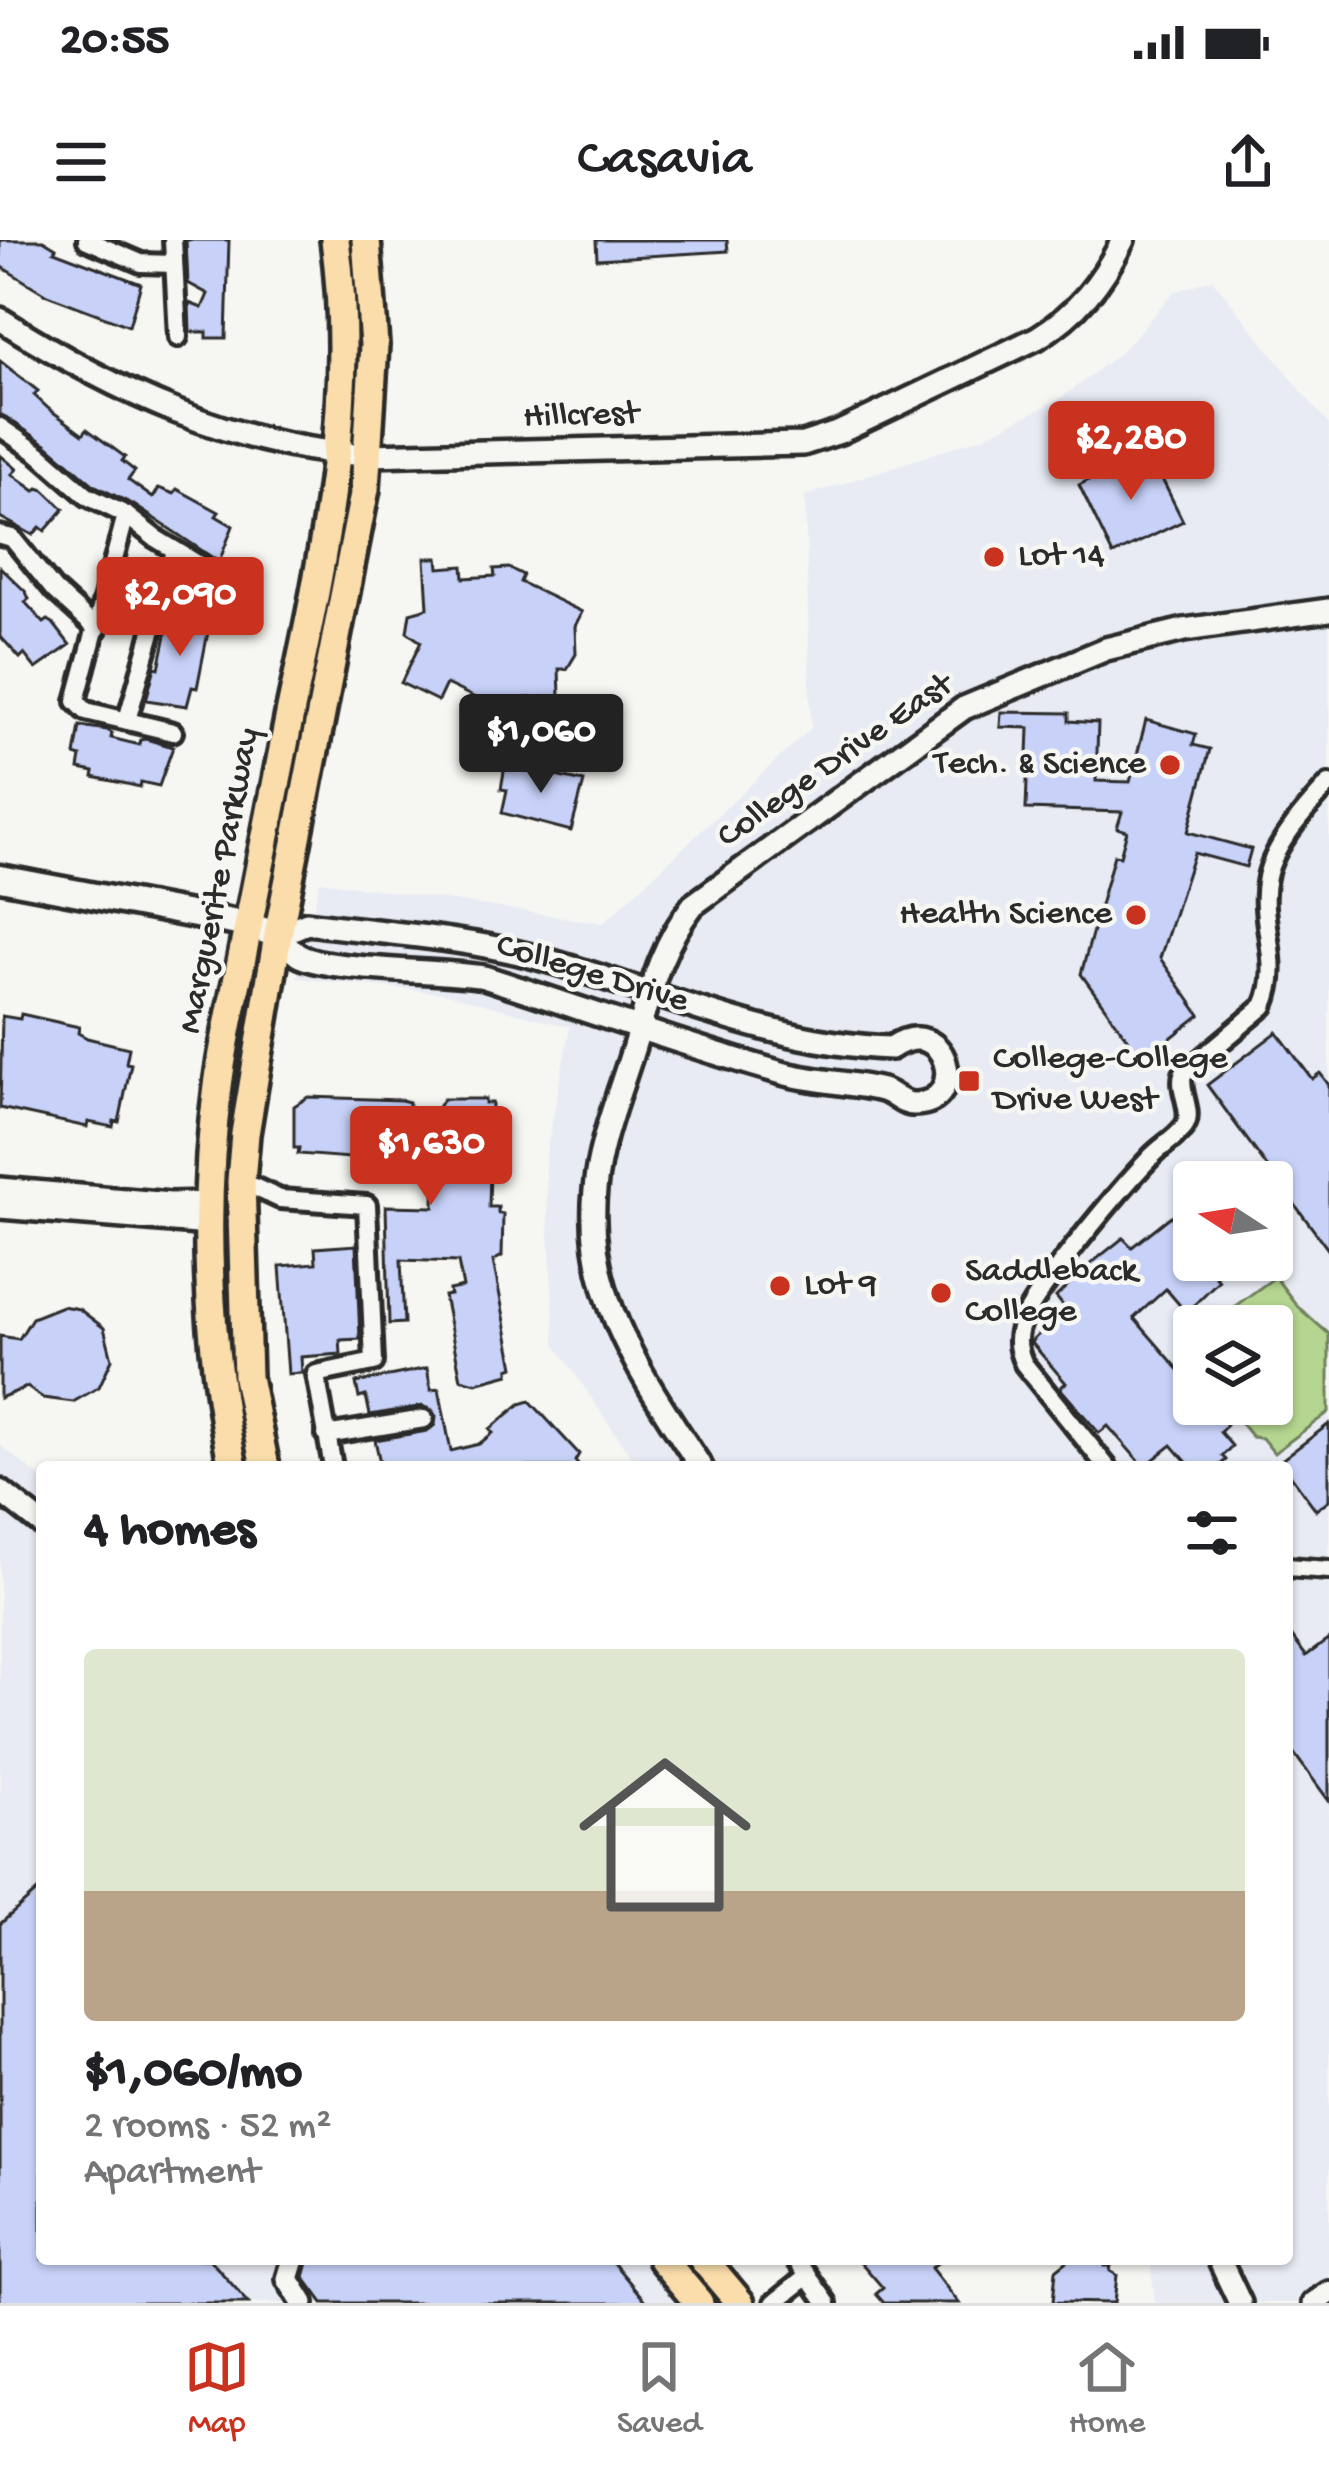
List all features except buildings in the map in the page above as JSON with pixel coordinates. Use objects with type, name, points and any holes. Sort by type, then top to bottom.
[{"type":"main road","name":"Marguerite Parkway","points":[[232,1461],[215,1334],[210,1214],[218,1087],[323,561],[338,454],[344,356],[335,240]]},
{"type":"main road","name":"Marguerite Parkway","points":[[264,1461],[247,1377],[241,1181],[278,935],[335,655],[369,455],[374,345],[366,240]]},
{"type":"main road","name":"College Drive","points":[[0,878],[248,925],[278,935]]},
{"type":"main road","points":[[210,1214],[224,1225],[232,1351],[247,1377]]},
{"type":"main road","points":[[667,2265],[699,2303]]},
{"type":"main road","points":[[708,2265],[740,2303]]},
{"type":"street","points":[[87,240],[141,263],[175,264]]},
{"type":"street","points":[[173,240],[178,338]]},
{"type":"street","name":"Hillcrest","points":[[0,319],[80,368],[188,417],[307,451],[369,455],[803,443],[840,432],[1052,329],[1090,296],[1123,240]]},
{"type":"street","points":[[0,427],[86,496],[126,515],[212,572]]},
{"type":"street","points":[[126,515],[76,701],[86,711],[173,732]]},
{"type":"street","points":[[0,535],[12,538],[54,590],[97,629]]},
{"type":"street","points":[[127,720],[175,551]]},
{"type":"street","name":"College Drive East","points":[[697,1461],[621,1337],[599,1278],[592,1228],[605,1138],[657,962],[671,933],[693,904],[953,713],[1106,649],[1184,630],[1329,610]]},
{"type":"street","points":[[1103,1461],[1024,1364],[1019,1329],[1118,1196],[1151,1156],[1185,1126],[1183,1074],[1264,1006],[1271,991],[1274,959],[1267,876],[1280,848],[1329,784]]},
{"type":"street","name":"College Drive","points":[[307,923],[459,943],[533,956],[649,994],[761,1028],[857,1047],[891,1048],[911,1039],[931,1043],[945,1058],[947,1078],[937,1096],[907,1104],[888,1091],[787,1075],[484,977],[345,965],[300,956],[278,935],[307,923]]},
{"type":"street","points":[[888,1091],[883,1065],[891,1048]]},
{"type":"street","points":[[241,1181],[280,1199],[367,1205],[374,1362],[316,1374],[331,1461]]},
{"type":"street","points":[[0,1189],[170,1204],[210,1214]]},
{"type":"street","points":[[0,1207],[210,1214]]},
{"type":"street","points":[[326,1435],[424,1419]]},
{"type":"street","points":[[0,1491],[36,1518]]},
{"type":"street","points":[[1293,1567],[1329,1570]]},
{"type":"street","points":[[292,2265],[288,2279],[303,2303]]},
{"type":"street","points":[[800,2265],[827,2303]]},
{"type":"street","points":[[1222,2265],[1240,2303]]},
{"type":"street","points":[[774,2303],[808,2276]]},
{"type":"street","points":[[1314,2303],[1329,2294]]},
{"type":"shaded area","name":"Saddleback College","points":[[1212,279],[1329,425],[1329,2303],[1155,2303],[1151,2265],[1293,2265],[1293,1461],[634,1461],[555,1344],[545,1159],[570,1027],[443,993],[297,978],[320,881],[603,923],[811,728],[805,496],[981,438],[1060,399],[1121,352],[1174,292]]},
{"type":"shaded area","points":[[0,1445],[36,1474],[36,2265],[652,2265],[685,2303],[0,2303]]},
{"type":"green space","points":[[1269,1281],[1278,1281],[1298,1307],[1329,1334],[1329,1412],[1274,1453],[1242,1425],[1293,1425],[1293,1305],[1236,1305]]},
{"type":"place","name":"Lot 14","points":[[994,557]]},
{"type":"place","name":"Tech. & Science","points":[[1170,765]]},
{"type":"place","name":"Health Science","points":[[1136,915]]},
{"type":"place","name":"College-College Drive West","points":[[969,1081]]},
{"type":"place","name":"Lot 9","points":[[780,1286]]},
{"type":"place","name":"Saddleback College","points":[[941,1293]]}]
